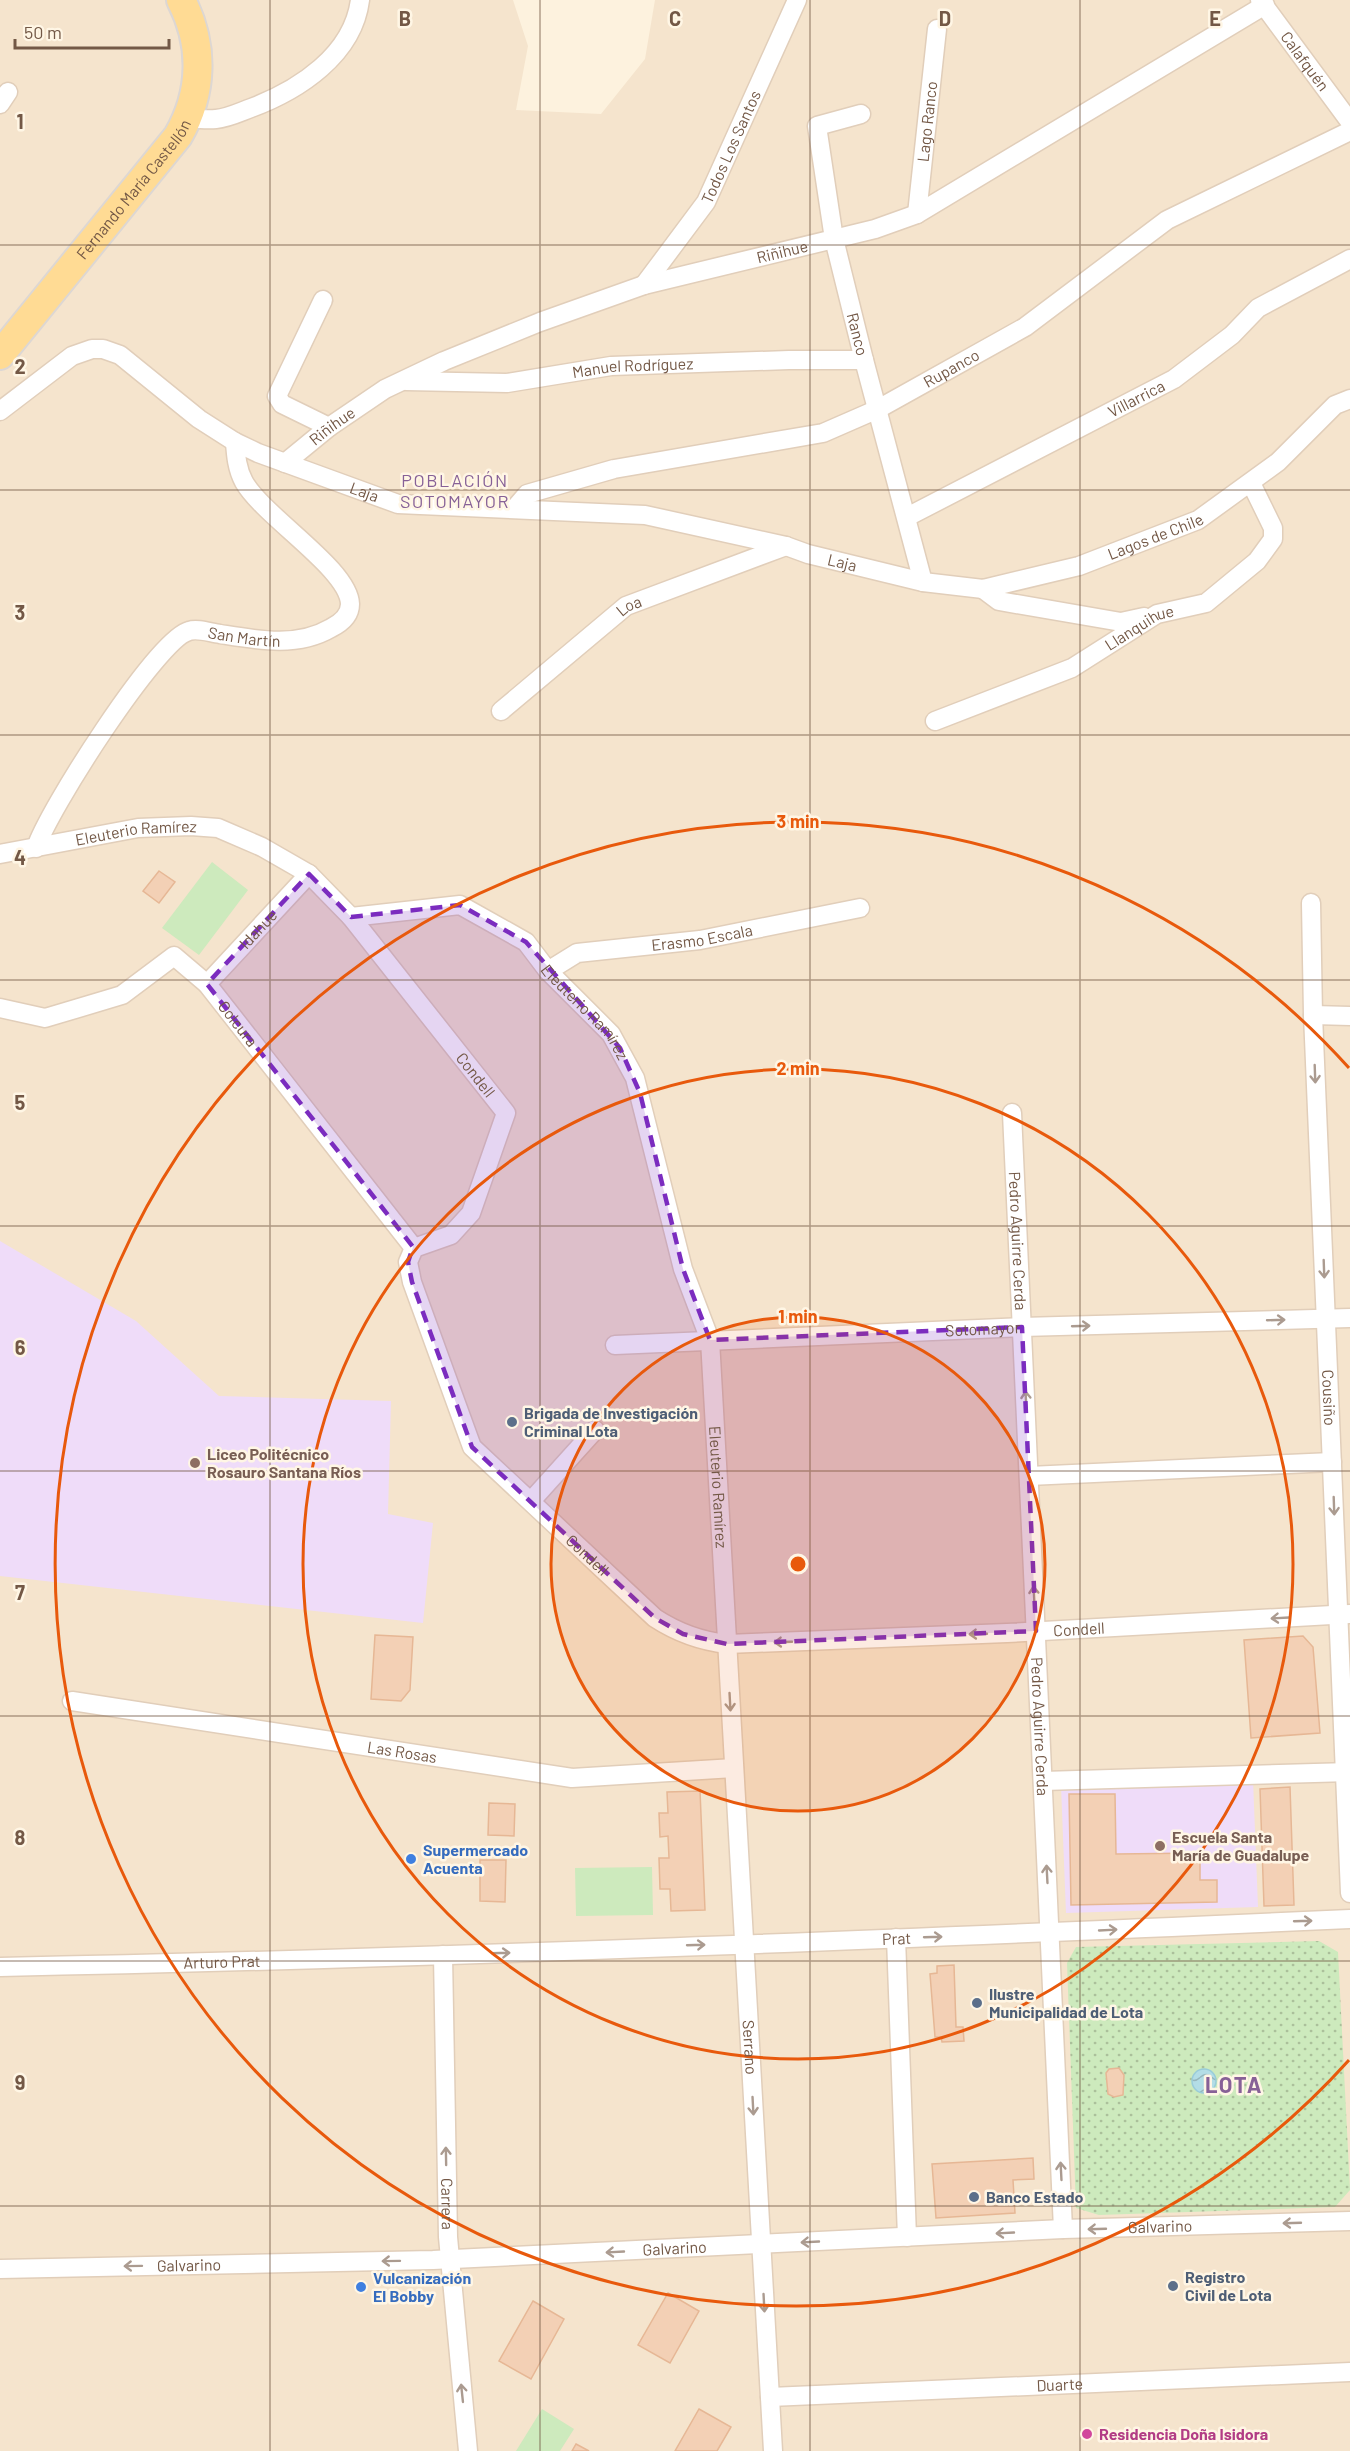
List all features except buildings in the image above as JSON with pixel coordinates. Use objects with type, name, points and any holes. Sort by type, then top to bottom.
[{"type":"main road","name":"Fernando María Castellón","points":[[0,355],[178,136],[189,118],[197,82],[198,63],[192,27],[181,0]]},
{"type":"street","points":[[189,118],[227,117],[263,104],[302,83],[333,57],[354,25],[360,0]]},
{"type":"street","name":"Todos Los Santos","points":[[644,285],[706,202],[797,0]]},
{"type":"street","name":"Riñihue","points":[[285,463],[370,398],[401,381],[489,342],[644,285],[875,229],[917,214],[1263,3]]},
{"type":"street","name":"Calafquén","points":[[1263,3],[1350,122]]},
{"type":"street","name":"Lago Ranco","points":[[917,214],[937,29]]},
{"type":"street","name":"Ranco","points":[[861,114],[817,126],[834,239],[923,582]]},
{"type":"street","name":"Rupanco","points":[[515,508],[527,494],[614,469],[823,434],[878,409],[1025,327],[1167,220],[1350,131]]},
{"type":"street","name":"Villarrica","points":[[907,517],[1174,379],[1233,335],[1258,308],[1350,259]]},
{"type":"street","points":[[323,300],[277,396],[282,404],[329,428]]},
{"type":"street","name":"Laja","points":[[0,411],[72,356],[81,351],[103,349],[120,355],[199,419],[235,442],[285,463],[398,504],[645,515],[786,546],[808,554],[923,582]]},
{"type":"street","name":"Manuel Rodríguez","points":[[401,381],[507,383],[611,366],[864,360]]},
{"type":"street","name":"Lagos de Chile","points":[[923,582],[983,589],[1080,566],[1198,520],[1278,462],[1335,405],[1350,399]]},
{"type":"street","name":"San Martín","points":[[36,848],[52,812],[101,734],[142,678],[182,634],[194,630],[258,640],[289,640],[327,630],[346,616],[350,603],[346,590],[330,569],[278,522],[249,489],[239,470],[235,442]]},
{"type":"street","name":"Llanquihue","points":[[935,721],[1072,668],[1157,614],[1206,603],[1257,561],[1273,539],[1273,528],[1251,483]]},
{"type":"street","name":"Loa","points":[[501,711],[627,606],[786,546]]},
{"type":"street","points":[[983,589],[999,601],[1121,622],[1157,614]]},
{"type":"street","name":"Eleuterio Ramírez","points":[[0,854],[138,828],[182,826],[218,828],[262,847],[309,874],[351,917],[460,905],[526,942],[548,971],[611,1035],[635,1078],[683,1269],[710,1340],[727,1644]]},
{"type":"street","name":"Idahue","points":[[207,984],[309,874]]},
{"type":"street","name":"Cousiño","points":[[1311,903],[1313,1016],[1332,1462],[1344,1614],[1350,1893]]},
{"type":"street","name":"Erasmo Escala","points":[[548,971],[577,954],[700,940],[860,908]]},
{"type":"street","name":"Condell","points":[[351,917],[506,1113],[471,1213],[451,1235],[414,1248],[408,1262],[412,1282],[472,1448],[655,1618],[683,1634],[727,1644],[1036,1631],[1344,1614]]},
{"type":"street","name":"Colcura","points":[[0,1008],[45,1018],[122,995],[174,956],[207,984],[414,1248]]},
{"type":"street","points":[[1313,1016],[1350,1016]]},
{"type":"street","name":"Pedro Aguirre Cerda","points":[[1012,1113],[1063,2229]]},
{"type":"street","name":"Sotomayor","points":[[615,1345],[1022,1327],[1350,1318]]},
{"type":"street","points":[[531,1501],[596,1430]]},
{"type":"street","points":[[1029,1476],[1332,1462]]},
{"type":"street","name":"Serrano","points":[[727,1644],[772,2451]]},
{"type":"street","name":"Las Rosas","points":[[72,1701],[572,1778],[734,1768]]},
{"type":"street","points":[[1043,1781],[1347,1773]]},
{"type":"street","name":"Prat","points":[[443,1955],[1350,1919]]},
{"type":"street","points":[[896,1938],[907,2238]]},
{"type":"street","name":"Arturo Prat","points":[[0,1967],[443,1955]]},
{"type":"street","name":"Carrera","points":[[443,1955],[449,2260],[468,2451]]},
{"type":"street","name":"Galvarino","points":[[0,2269],[449,2260],[1063,2229],[1350,2221]]},
{"type":"street","name":"Duarte","points":[[770,2397],[1350,2372]]},
{"type":"highlighted area","points":[[309,874],[351,917],[460,905],[526,942],[620,1048],[640,1093],[683,1269],[710,1340],[1022,1327],[1036,1631],[727,1644],[683,1634],[655,1618],[472,1447],[412,1282],[408,1262],[413,1247],[207,984]]},
{"type":"shaded area","points":[[0,0],[513,0],[528,46],[516,110],[601,114],[645,59],[655,0],[1350,0],[1350,2451],[0,2451]]},
{"type":"shaded area","name":"Liceo Politécnico Rosauro Santana Ríos","points":[[0,1241],[136,1321],[219,1396],[391,1401],[388,1514],[433,1523],[423,1623],[0,1576]]},
{"type":"shaded area","name":"Escuela Santa María de Guadalupe","points":[[1253,1780],[1258,1907],[1066,1913],[1061,1786]]},
{"type":"green space","points":[[212,862],[248,890],[199,955],[162,928]]},
{"type":"green space","points":[[652,1867],[653,1915],[576,1916],[575,1868]]},
{"type":"green space","points":[[1319,1941],[1338,1952],[1350,2190],[1335,2207],[1099,2215],[1076,2208],[1067,1963],[1076,1947]]},
{"type":"green space","points":[[542,2409],[574,2429],[560,2451],[516,2451]]},
{"type":"water","points":[[1199,2069],[1209,2069],[1216,2076],[1216,2086],[1209,2093],[1199,2093],[1192,2086],[1192,2076]]},
{"type":"place","name":"Brigada de Investigación Criminal Lota","points":[[512,1422]]},
{"type":"place","name":"Liceo Politécnico Rosauro Santana Ríos","points":[[195,1463]]},
{"type":"place","name":"Escuela Santa María de Guadalupe","points":[[1160,1846]]},
{"type":"place","name":"Supermercado Acuenta","points":[[411,1859]]},
{"type":"place","name":"Ilustre Municipalidad de Lota","points":[[977,2003]]},
{"type":"place","name":"Banco Estado","points":[[974,2197]]},
{"type":"place","name":"Registro Civil de Lota","points":[[1173,2286]]},
{"type":"place","name":"Vulcanización El Bobby","points":[[361,2287]]},
{"type":"place","name":"Residencia Doña Isidora","points":[[1087,2434]]},
{"type":"district","name":"POBLACIÓN SOTOMAYOR","points":[[455,491]]},
{"type":"district","name":"LOTA","points":[[1234,2085]]}]
